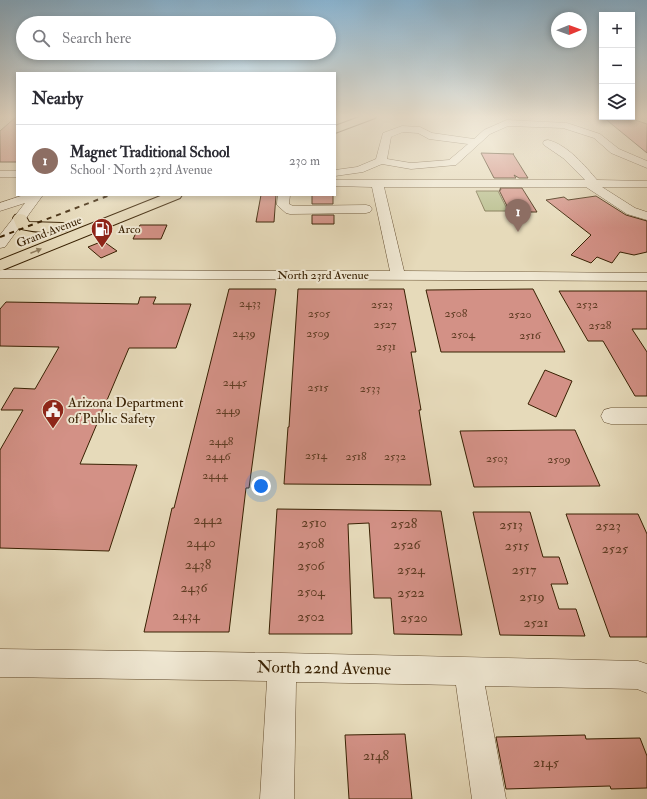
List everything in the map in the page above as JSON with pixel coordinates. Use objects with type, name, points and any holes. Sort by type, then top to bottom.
[{"type":"main road","name":"Grand Avenue","points":[[0,252],[141,196]]},
{"type":"main road","name":"Grand Avenue","points":[[0,266],[174,196]]},
{"type":"main road","points":[[20,218],[22,225],[47,228],[62,227]]},
{"type":"street","points":[[381,161],[382,153]]},
{"type":"street","points":[[336,174],[359,170],[381,161],[411,166],[452,163],[464,153]]},
{"type":"street","points":[[565,153],[592,184],[631,211],[647,216]]},
{"type":"street","points":[[620,153],[647,165]]},
{"type":"street","points":[[0,174],[16,174]]},
{"type":"street","points":[[336,183],[647,184]]},
{"type":"street","points":[[377,183],[398,276]]},
{"type":"street","points":[[647,192],[622,194],[637,204],[647,206]]},
{"type":"street","points":[[0,208],[34,196]]},
{"type":"street","points":[[0,244],[36,196]]},
{"type":"street","points":[[284,196],[283,205],[290,210],[366,209]]},
{"type":"street","name":"North 23rd Avenue","points":[[0,274],[647,277]]},
{"type":"street","points":[[611,416],[647,416]]},
{"type":"street","name":"North 22nd Avenue","points":[[0,663],[282,667],[638,675],[647,679]]},
{"type":"street","points":[[277,799],[282,667]]},
{"type":"street","points":[[468,672],[489,799]]},
{"type":"green space","points":[[476,191],[498,191],[508,211],[485,211]]},
{"type":"building","points":[[0,153],[16,153],[16,162],[0,162]]},
{"type":"building","points":[[481,153],[514,154],[528,178],[519,178],[514,175],[516,178],[494,178]]},
{"type":"building","points":[[500,188],[522,188],[537,212],[510,212],[499,190],[501,190]]},
{"type":"building","points":[[261,196],[276,196],[274,222],[256,222]]},
{"type":"building","points":[[312,196],[333,196],[333,204],[312,204]]},
{"type":"building","points":[[596,196],[626,215],[647,221],[647,252],[634,255],[620,252],[612,263],[597,257],[591,263],[571,255],[591,235],[546,200],[564,197],[568,200]]},
{"type":"building","points":[[312,215],[334,215],[334,224],[312,224]]},
{"type":"building","points":[[140,225],[167,225],[161,239],[133,239]]},
{"type":"building","name":"Arco","points":[[103,241],[117,251],[101,258],[88,247]]},
{"type":"building","points":[[229,289],[276,289],[249,488],[246,488],[229,632],[144,632],[172,508],[174,508]]},
{"type":"building","points":[[298,289],[404,289],[416,352],[411,352],[421,410],[419,410],[431,485],[284,484]]},
{"type":"building","points":[[533,289],[565,352],[441,352],[426,290]]},
{"type":"building","points":[[559,291],[647,291],[647,329],[632,329],[647,352],[647,396],[635,396],[603,341],[588,341]]},
{"type":"building","name":"Arizona Department of Public Safety","points":[[140,297],[156,297],[153,304],[191,304],[176,348],[129,348],[80,464],[137,465],[109,551],[0,548],[0,450],[23,410],[1,410],[14,388],[35,389],[59,347],[0,346],[0,309],[6,302],[138,304]]},
{"type":"building","points":[[545,370],[572,381],[556,417],[528,404]]},
{"type":"building","points":[[575,430],[600,486],[474,487],[460,431]]},
{"type":"building","points":[[277,509],[441,511],[462,635],[394,634],[391,598],[374,598],[369,523],[348,524],[352,634],[269,634]]},
{"type":"building","points":[[473,512],[530,512],[543,557],[559,557],[568,584],[551,584],[559,609],[576,609],[585,636],[500,635]]},
{"type":"building","points":[[566,514],[638,514],[647,534],[647,637],[610,637]]},
{"type":"building","points":[[405,734],[412,799],[349,799],[345,735]]},
{"type":"building","points":[[585,735],[586,739],[640,738],[647,756],[647,788],[611,789],[610,786],[506,789],[496,737]]},
{"type":"railway","points":[[0,237],[107,196]]},
{"type":"place","name":"Magnet Traditional School","points":[[518,232]]},
{"type":"place","name":"Arco","points":[[102,248]]},
{"type":"place","name":"Arizona Department of Public Safety","points":[[53,430]]}]
